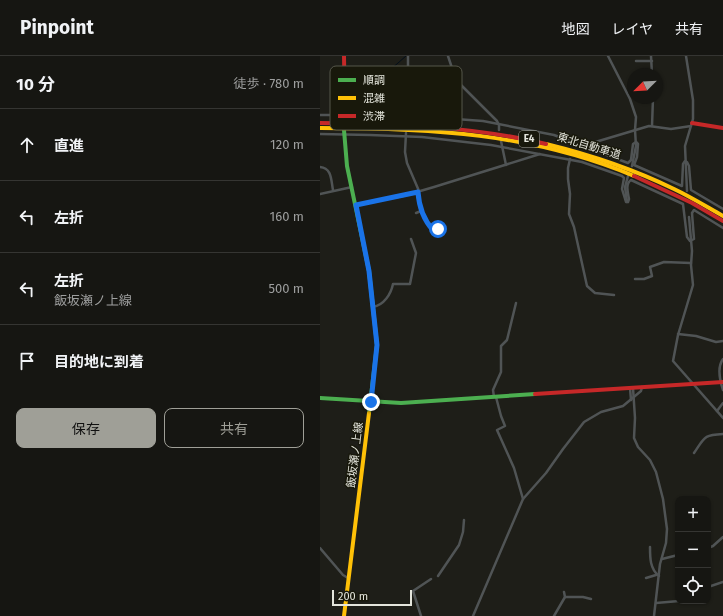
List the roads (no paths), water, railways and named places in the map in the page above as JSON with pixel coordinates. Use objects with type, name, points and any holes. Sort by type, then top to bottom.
[{"type":"main road","points":[[344,56],[344,66]]},
{"type":"main road","points":[[691,124],[723,128]]},
{"type":"main road","name":"東北自動車道","points":[[320,128],[330,128]]},
{"type":"main road","name":"東北自動車道","points":[[462,129],[496,133],[554,144],[591,155],[634,170],[723,216]]},
{"type":"main road","name":"東北自動車道","points":[[417,130],[455,132],[534,144],[575,155],[625,172],[666,190],[723,221]]},
{"type":"main road","name":"飯坂瀬ノ上線","points":[[344,132],[346,159],[369,271],[377,345],[344,616]]},
{"type":"main road","points":[[320,398],[401,403],[722,382]]},
{"type":"street","points":[[448,56],[451,66]]},
{"type":"street","points":[[608,56],[630,99],[636,117],[636,142],[632,166]]},
{"type":"street","points":[[651,56],[652,68]]},
{"type":"street","points":[[686,56],[693,100],[691,124],[685,146],[687,191]]},
{"type":"street","points":[[636,61],[652,61]]},
{"type":"street","points":[[462,86],[497,121],[499,124],[499,130]]},
{"type":"street","points":[[652,104],[652,126]]},
{"type":"street","points":[[320,115],[330,116]]},
{"type":"street","points":[[462,119],[483,121],[554,135],[628,163],[631,160],[633,144],[636,142]]},
{"type":"street","points":[[582,146],[649,126],[671,129],[691,124]]},
{"type":"street","points":[[320,134],[344,132],[406,134],[502,146],[570,159],[622,176],[624,178],[622,189],[625,201],[627,202]]},
{"type":"street","points":[[406,134],[405,152],[407,163],[418,192],[421,211],[426,222],[433,230],[438,229]]},
{"type":"street","points":[[501,141],[506,165]]},
{"type":"street","points":[[636,142],[638,144],[638,148],[634,165],[682,186],[682,168],[685,161]]},
{"type":"street","points":[[356,205],[418,192],[540,154]]},
{"type":"street","points":[[570,159],[568,168],[570,194],[569,214],[574,228],[587,286],[595,293],[614,295]]},
{"type":"street","points":[[685,161],[689,166],[691,190],[723,209]]},
{"type":"street","points":[[320,168],[325,168],[329,171],[333,190]]},
{"type":"street","points":[[627,202],[625,185],[628,176]]},
{"type":"street","points":[[627,202],[629,199],[628,186],[629,181],[631,180],[684,204],[687,237],[688,240],[691,241]]},
{"type":"street","points":[[320,194],[352,187]]},
{"type":"street","points":[[416,213],[421,211]]},
{"type":"street","points":[[691,241],[694,239],[692,213],[694,211],[723,228]]},
{"type":"street","points":[[689,217],[693,290],[678,334],[673,361],[723,418]]},
{"type":"street","points":[[373,307],[382,304],[391,292],[392,285],[410,284],[416,253],[411,239]]},
{"type":"street","points":[[635,279],[644,279],[652,276],[650,267],[664,262],[691,264]]},
{"type":"street","points":[[516,303],[507,340],[501,346],[502,370],[493,390],[505,426],[497,430],[514,468],[523,499]]},
{"type":"street","points":[[678,334],[696,336],[716,342],[723,342]]},
{"type":"street","points":[[723,359],[720,365],[723,390]]},
{"type":"street","points":[[473,616],[523,499],[546,473],[584,422],[599,412],[622,407],[641,391],[642,387]]},
{"type":"street","points":[[632,388],[635,418],[634,438],[640,451],[650,460],[655,468],[663,499],[667,534],[658,575],[654,616]]},
{"type":"street","points":[[717,411],[723,403]]},
{"type":"street","points":[[694,454],[703,439],[713,434],[723,434]]},
{"type":"street","points":[[438,576],[459,545],[463,532],[464,520]]},
{"type":"street","points":[[711,547],[723,537]]},
{"type":"street","points":[[650,547],[650,562],[658,575]]},
{"type":"street","points":[[320,548],[343,575],[348,578]]},
{"type":"street","points":[[662,559],[675,556]]},
{"type":"street","points":[[646,578],[652,575],[658,575]]},
{"type":"street","points":[[421,616],[413,591],[431,579]]},
{"type":"street","points":[[711,586],[723,582]]},
{"type":"street","points":[[554,616],[565,597],[564,592]]},
{"type":"street","points":[[565,597],[583,597],[591,599]]},
{"type":"street","points":[[656,603],[675,601]]},
{"type":"waterway","points":[[395,66],[406,56]]}]
